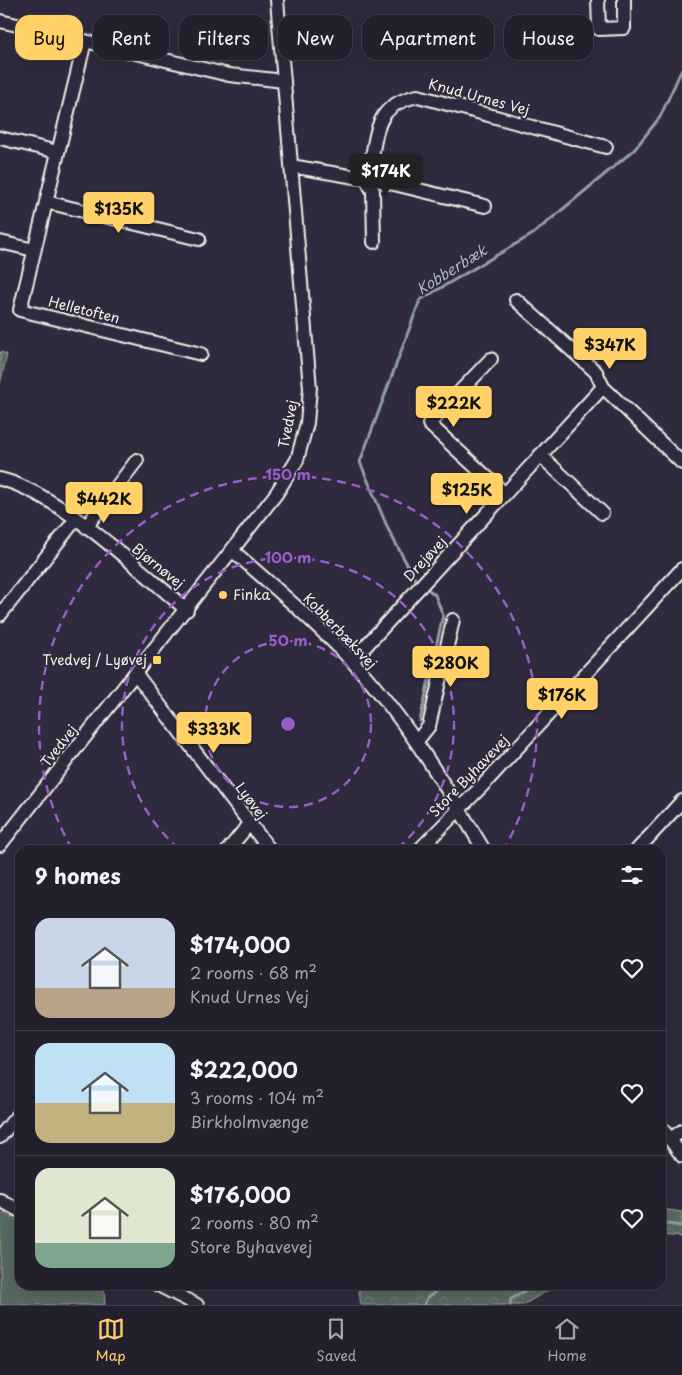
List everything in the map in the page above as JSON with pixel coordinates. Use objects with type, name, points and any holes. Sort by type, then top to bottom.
[{"type":"street","name":"Tvedvej","points":[[0,845],[233,551],[276,494],[293,466],[307,423],[310,388],[277,0]]},
{"type":"street","points":[[598,0],[599,29],[607,29],[624,28],[624,0]]},
{"type":"street","points":[[0,22],[230,75],[284,81]]},
{"type":"street","name":"Helletoften","points":[[85,41],[20,310],[201,354]]},
{"type":"street","name":"Knud Urnes Vej","points":[[365,177],[369,171],[380,122],[386,110],[402,99],[418,96],[606,147]]},
{"type":"street","points":[[0,138],[58,152]]},
{"type":"street","points":[[291,166],[361,178],[365,177],[485,206]]},
{"type":"street","points":[[365,177],[373,191],[374,242]]},
{"type":"street","points":[[46,202],[199,239]]},
{"type":"street","points":[[0,242],[34,250]]},
{"type":"street","points":[[516,300],[596,372],[603,387],[682,463]]},
{"type":"street","points":[[491,358],[429,424],[504,494]]},
{"type":"street","name":"Drejøvej","points":[[352,661],[603,387]]},
{"type":"street","points":[[540,455],[602,513]]},
{"type":"street","points":[[0,615],[137,460]]},
{"type":"street","name":"Bjørnøvej","points":[[0,479],[36,493],[81,523],[187,610]]},
{"type":"street","name":"Kobberbæksvej","points":[[233,551],[301,610],[352,661],[417,741],[481,845]]},
{"type":"street","name":"Store Byhavevej","points":[[424,845],[682,569]]},
{"type":"street","points":[[417,741],[429,726],[453,620]]},
{"type":"street","name":"Lyøvej","points":[[136,674],[266,845]]},
{"type":"street","points":[[642,845],[682,801]]},
{"type":"street","points":[[232,845],[250,823]]},
{"type":"street","points":[[0,1137],[15,1118]]},
{"type":"street","points":[[670,1139],[682,1131]]},
{"type":"street","points":[[666,1134],[682,1156]]},
{"type":"street","points":[[0,1200],[15,1208]]},
{"type":"street","points":[[168,1290],[198,1305]]},
{"type":"green space","points":[[0,352],[7,354],[0,384]]},
{"type":"green space","points":[[666,1210],[682,1212],[682,1237],[666,1235]]},
{"type":"green space","points":[[0,1211],[15,1219],[15,1290],[104,1290],[105,1305],[0,1305]]},
{"type":"green space","points":[[359,1290],[548,1290],[523,1305],[361,1305]]},
{"type":"waterway","name":"Kobberbæk","points":[[415,579],[389,531],[360,462],[420,300],[533,234],[634,150],[660,117],[682,69]]},
{"type":"waterway","name":"Kobberbæk","points":[[420,721],[443,615],[435,595],[429,590]]},
{"type":"waterway","points":[[666,1224],[682,1226]]},
{"type":"waterway","name":"Kobberbæk","points":[[424,1305],[427,1298],[438,1290]]},
{"type":"waterway","points":[[510,1305],[511,1299],[526,1290]]},
{"type":"place","name":"Finka","points":[[223,595]]},
{"type":"place","name":"Tvedvej / Lyøvej","points":[[157,660]]}]
